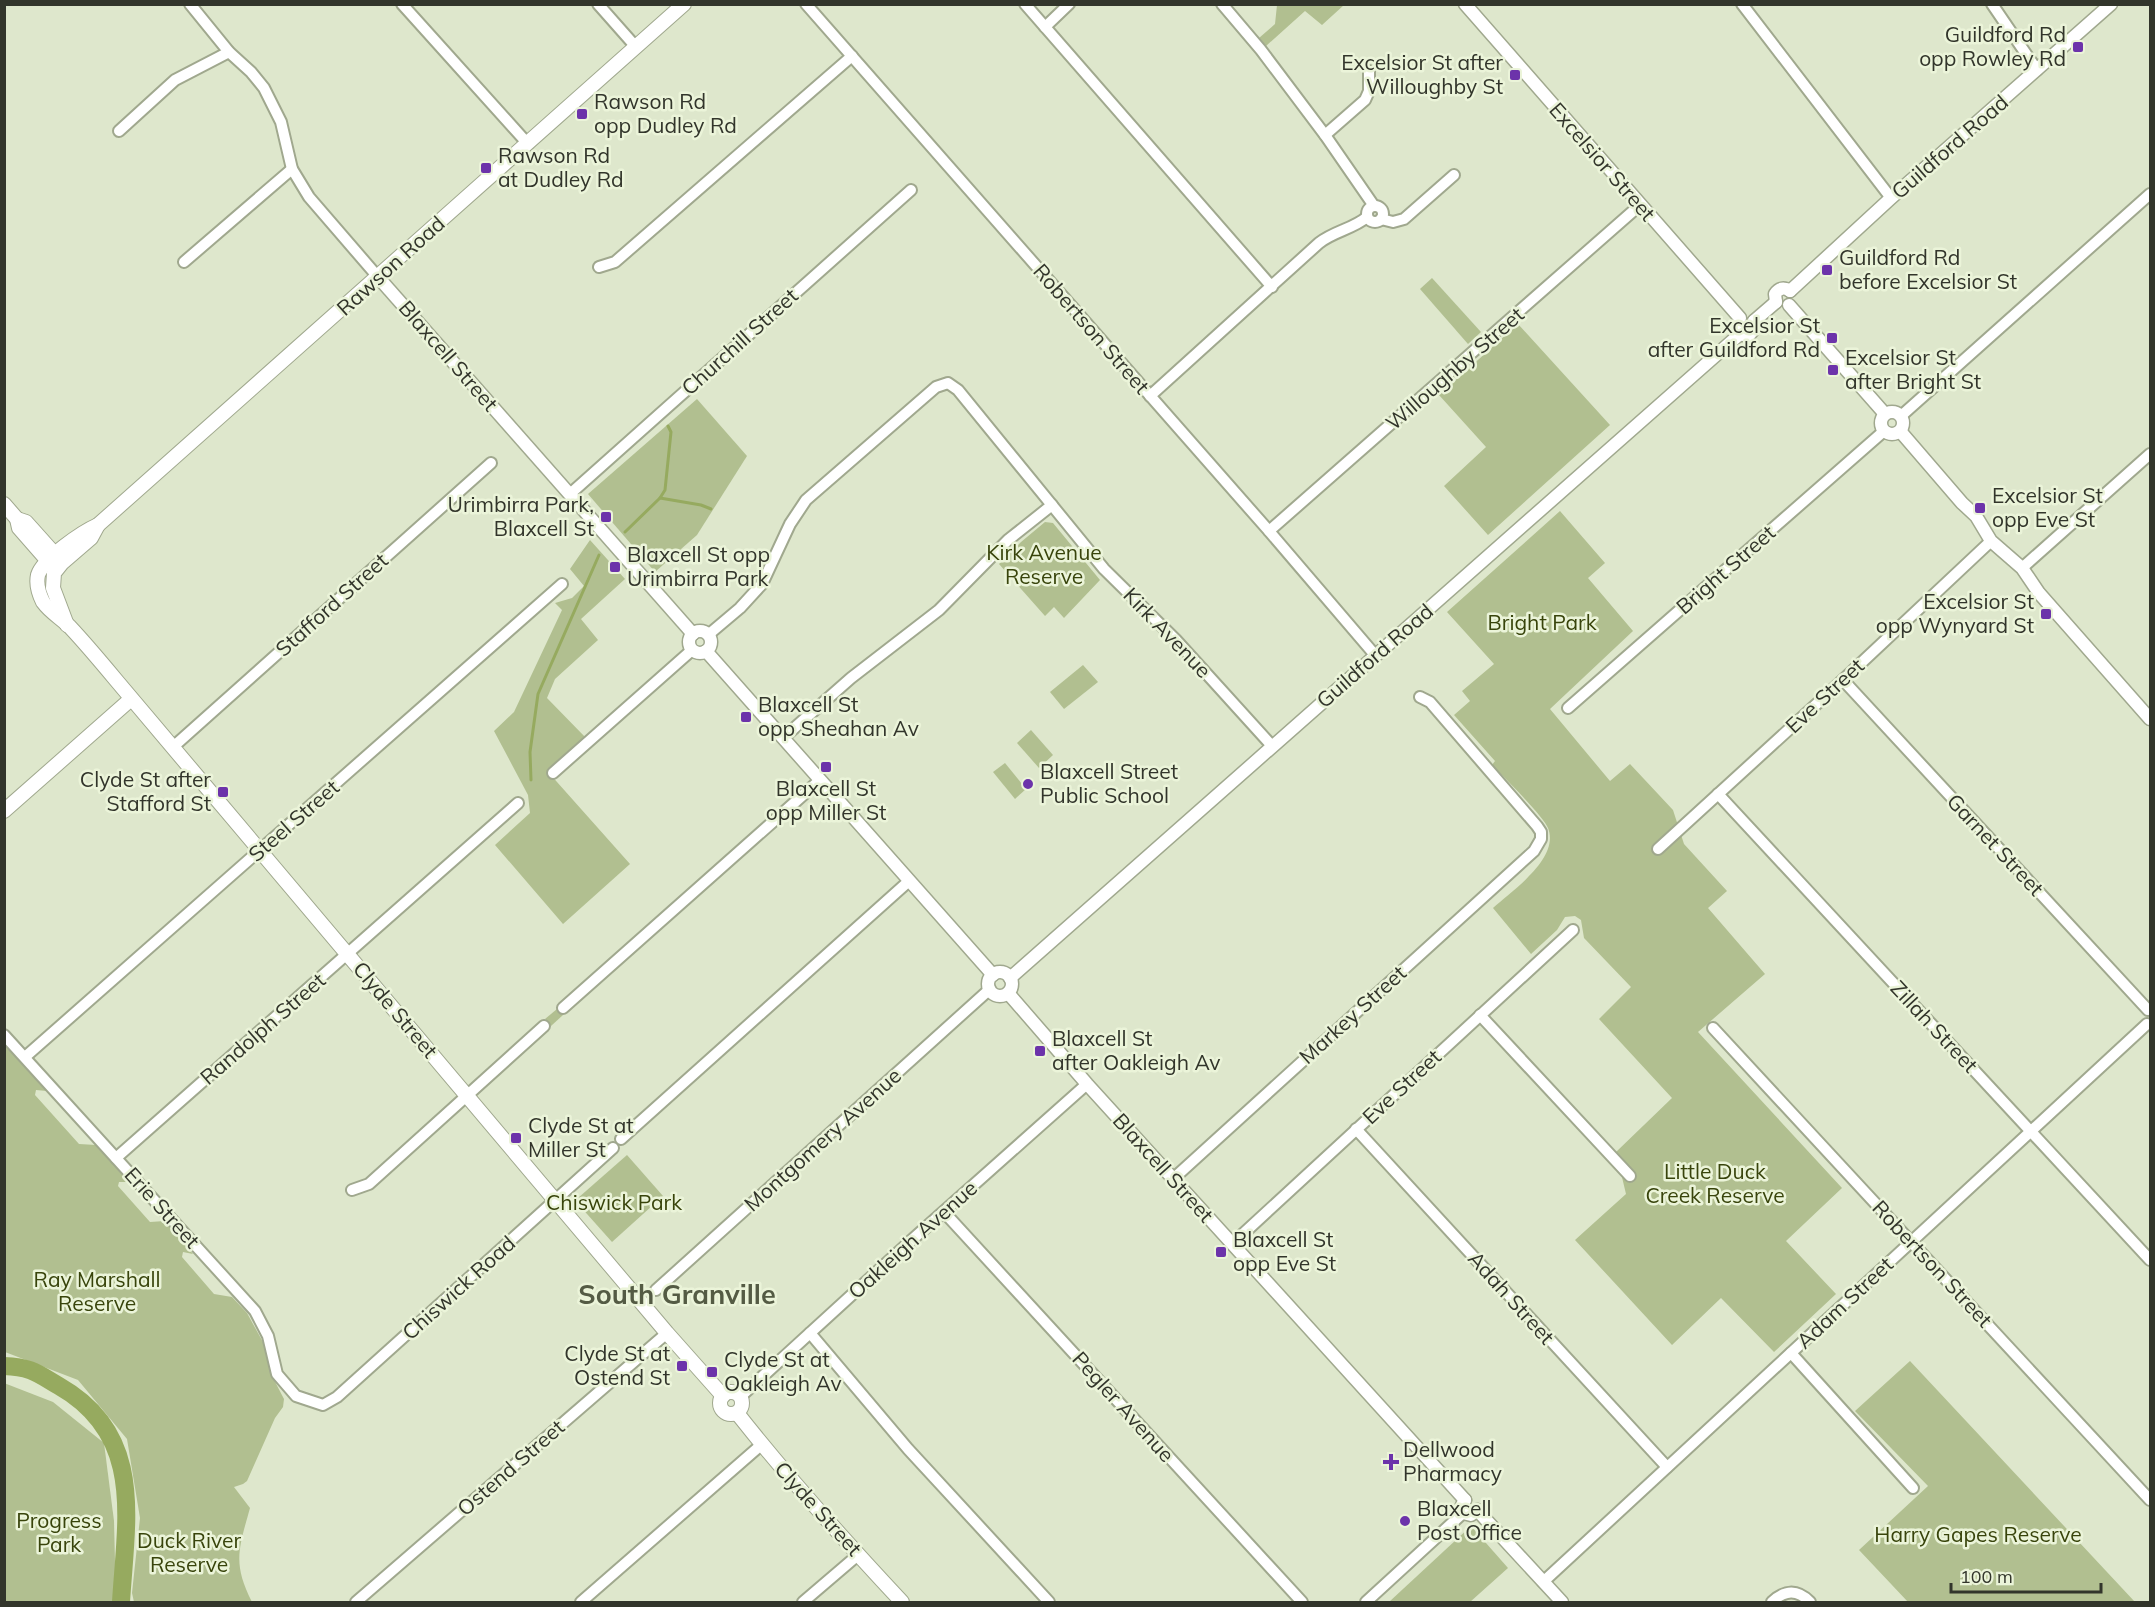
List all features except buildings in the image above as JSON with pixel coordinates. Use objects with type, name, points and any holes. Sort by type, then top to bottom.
[{"type":"main road","name":"Rawson Road","points":[[55,563],[91,538],[98,525],[684,4]]},
{"type":"main road","points":[[4,504],[17,519],[26,522],[55,563]]},
{"type":"main road","name":"Clyde Street","points":[[55,563],[53,588],[68,625],[667,1333],[723,1396]]},
{"type":"main road","points":[[4,811],[131,699]]},
{"type":"main road","points":[[734,1393],[740,1397],[742,1408],[737,1413],[727,1413],[722,1409],[720,1402],[723,1396],[734,1393]]},
{"type":"main road","name":"Clyde Street","points":[[737,1413],[761,1445],[902,1602]]},
{"type":"street","name":"Blaxcell Street","points":[[190,4],[229,52],[251,72],[264,88],[281,122],[292,169],[309,197],[693,634]]},
{"type":"street","points":[[402,4],[528,144]]},
{"type":"street","points":[[598,4],[636,47]]},
{"type":"street","name":"Robertson Street","points":[[806,4],[1269,531],[1375,656]]},
{"type":"street","points":[[1025,4],[1272,287]]},
{"type":"street","points":[[1045,27],[1069,4]]},
{"type":"street","points":[[1222,4],[1261,50],[1325,135],[1374,206],[1382,209],[1382,219]]},
{"type":"street","name":"Excelsior Street","points":[[1465,4],[1740,318]]},
{"type":"street","points":[[1742,4],[1891,198]]},
{"type":"street","points":[[1992,4],[2037,70]]},
{"type":"street","name":"Guildford Road","points":[[1790,291],[1891,198],[2111,4]]},
{"type":"street","points":[[119,131],[175,80],[229,52]]},
{"type":"street","points":[[599,267],[615,262],[852,56]]},
{"type":"street","points":[[1325,135],[1365,99],[1369,91],[1370,71]]},
{"type":"street","points":[[184,262],[292,169]]},
{"type":"street","points":[[1367,217],[1375,222],[1382,219],[1393,222],[1404,219],[1454,175]]},
{"type":"street","name":"Churchill Street","points":[[570,494],[911,190]]},
{"type":"street","points":[[1900,416],[2151,194]]},
{"type":"street","name":"Willoughby Street","points":[[1269,531],[1640,205]]},
{"type":"street","points":[[1150,396],[1324,239],[1359,223],[1367,217],[1368,209],[1374,206]]},
{"type":"street","points":[[1785,288],[1790,291],[1793,298],[1789,305],[1780,306],[1776,302],[1775,294],[1779,289],[1785,288]]},
{"type":"street","points":[[1754,321],[1776,302]]},
{"type":"street","points":[[1789,305],[1885,414]]},
{"type":"street","points":[[1749,317],[1754,321],[1755,328],[1752,333],[1746,336],[1740,333],[1736,326],[1740,318],[1749,317]]},
{"type":"street","name":"Guildford Road","points":[[1010,978],[1740,333]]},
{"type":"street","name":"Kirk Avenue","points":[[708,635],[740,608],[762,584],[790,524],[807,500],[936,387],[948,383],[958,390],[1104,569],[1176,640],[1272,746]]},
{"type":"street","points":[[1893,412],[1900,416],[1903,423],[1900,431],[1892,434],[1884,431],[1881,422],[1885,414],[1893,412]]},
{"type":"street","name":"Bright Street","points":[[1568,708],[1884,431]]},
{"type":"street","points":[[1900,431],[1976,516],[1991,541],[2022,568],[2039,593],[2150,717]]},
{"type":"street","points":[[2022,568],[2151,454]]},
{"type":"street","name":"Stafford Street","points":[[173,747],[491,463]]},
{"type":"street","points":[[783,738],[851,678],[939,610],[1008,540],[1052,504]]},
{"type":"street","name":"Eve Street","points":[[1658,849],[1991,541]]},
{"type":"street","name":"Steel Street","points":[[25,1057],[562,584]]},
{"type":"street","points":[[699,631],[708,635],[710,645],[706,651],[699,653],[692,650],[689,642],[693,634],[699,631]]},
{"type":"street","points":[[553,773],[692,650]]},
{"type":"street","points":[[706,651],[993,975]]},
{"type":"street","name":"Garnet Street","points":[[1843,680],[2149,1009]]},
{"type":"street","name":"Markey Street","points":[[1173,1179],[1534,851],[1541,839],[1538,826],[1430,702],[1420,697]]},
{"type":"street","points":[[563,1008],[820,780]]},
{"type":"street","name":"Zillah Street","points":[[1718,794],[2151,1260]]},
{"type":"street","name":"Randolph Street","points":[[116,1158],[518,803]]},
{"type":"street","name":"Chiswick Road","points":[[296,1396],[323,1405],[337,1397],[909,882]]},
{"type":"street","name":"Eve Street","points":[[1232,1244],[1573,930]]},
{"type":"street","points":[[1000,972],[1010,978],[1012,987],[1008,993],[996,995],[990,989],[989,982],[993,975],[1000,972]]},
{"type":"street","name":"Montgomery Avenue","points":[[656,1290],[990,989]]},
{"type":"street","name":"Blaxcell Street","points":[[1008,993],[1464,1506],[1471,1499],[1475,1501],[1477,1510],[1543,1582]]},
{"type":"street","points":[[2149,1009],[2144,1018],[2149,1025]]},
{"type":"street","points":[[1479,1015],[1630,1176]]},
{"type":"street","name":"Adam Street","points":[[1543,1582],[1911,1241],[2149,1025]]},
{"type":"street","points":[[352,1190],[369,1184],[544,1026]]},
{"type":"street","name":"Robertson Street","points":[[1713,1028],[2151,1500]]},
{"type":"street","name":"Erie Street","points":[[4,1035],[255,1311],[268,1336],[277,1374],[296,1396]]},
{"type":"street","name":"Oakleigh Avenue","points":[[740,1397],[1087,1084]]},
{"type":"street","name":"Adah Street","points":[[1356,1129],[1667,1467]]},
{"type":"street","name":"Pegler Avenue","points":[[944,1212],[1302,1602]]},
{"type":"street","name":"Ostend Street","points":[[356,1602],[667,1333]]},
{"type":"street","points":[[810,1333],[908,1449],[1049,1602]]},
{"type":"street","points":[[1791,1353],[1913,1488]]},
{"type":"street","points":[[581,1602],[761,1445]]},
{"type":"street","points":[[1366,1602],[1464,1506]]},
{"type":"street","points":[[803,1602],[858,1555]]},
{"type":"street","points":[[1543,1582],[1562,1602]]},
{"type":"street","points":[[1772,1602],[1784,1593],[1794,1592],[1810,1602]]},
{"type":"green space","points":[[1277,4],[1344,5],[1322,25],[1305,11],[1266,46],[1259,38],[1275,24]]},
{"type":"green space","points":[[1432,278],[1481,332],[1468,344],[1420,289]]},
{"type":"green space","points":[[1518,324],[1610,425],[1488,535],[1444,486],[1486,447],[1439,395]]},
{"type":"green space","points":[[697,399],[747,456],[697,535],[655,572],[588,494]]},
{"type":"green space","name":"Little Duck Creek Reserve","points":[[1560,511],[1605,563],[1588,578],[1633,631],[1550,709],[1610,781],[1630,764],[1673,810],[1684,844],[1727,891],[1708,908],[1765,974],[1698,1032],[1842,1188],[1786,1241],[1836,1294],[1774,1352],[1721,1298],[1672,1345],[1575,1240],[1626,1194],[1616,1152],[1672,1098],[1599,1019],[1631,987],[1584,938],[1581,920],[1575,916],[1565,917],[1557,930],[1531,954],[1493,908],[1532,873],[1547,851],[1550,839],[1548,828],[1539,815],[1492,765],[1495,761],[1454,715],[1470,701],[1462,691],[1494,664],[1447,612]]},
{"type":"green space","name":"Kirk Avenue Reserve","points":[[1045,522],[1053,523],[1100,580],[1064,618],[1054,607],[1045,616],[999,564]]},
{"type":"green space","points":[[590,540],[625,579],[581,619],[598,640],[555,679],[547,698],[586,738],[549,773],[630,864],[563,924],[495,845],[530,813],[528,795],[494,731],[514,712],[562,610],[555,603],[572,598],[584,586],[570,569]]},
{"type":"green space","points":[[1083,665],[1098,682],[1064,709],[1050,692]]},
{"type":"green space","points":[[1031,730],[1053,755],[1039,768],[1017,743]]},
{"type":"green space","points":[[1005,763],[1026,789],[1015,799],[993,772]]},
{"type":"green space","points":[[557,1009],[563,1015],[551,1026],[545,1019]]},
{"type":"green space","name":"Ray Marshall Reserve","points":[[4,1043],[47,1091],[36,1090],[35,1095],[79,1144],[96,1145],[130,1182],[119,1182],[118,1186],[150,1222],[165,1221],[193,1254],[183,1252],[182,1257],[214,1294],[232,1297],[247,1313],[264,1344],[271,1374],[284,1399],[283,1407],[275,1418],[247,1481],[234,1487],[250,1508],[239,1555],[242,1576],[252,1602],[134,1602],[132,1593],[140,1518],[127,1439],[78,1380],[5,1352]]},
{"type":"green space","name":"Chiswick Park","points":[[627,1155],[663,1196],[612,1242],[579,1205],[578,1198]]},
{"type":"green space","name":"Harry Gapes Reserve","points":[[1910,1361],[2135,1602],[1908,1602],[1859,1550],[1928,1486],[1855,1411]]},
{"type":"green space","name":"Progress Park","points":[[4,1383],[53,1402],[104,1443],[114,1521],[116,1602],[5,1602]]},
{"type":"green space","points":[[1471,1526],[1508,1568],[1470,1602],[1389,1602]]},
{"type":"waterway","points":[[625,532],[660,498],[665,490],[671,432],[668,426]]},
{"type":"waterway","points":[[660,498],[701,505],[711,509]]},
{"type":"waterway","points":[[531,780],[530,752],[538,694],[599,555]]},
{"type":"waterway","points":[[4,1366],[27,1369],[59,1386],[87,1406],[106,1429],[118,1454],[124,1481],[126,1540],[121,1602]]},
{"type":"place","name":"Guildford Rd opp Rowley Rd","points":[[2078,47]]},
{"type":"place","name":"Excelsior St after Willoughby St","points":[[1515,75]]},
{"type":"place","name":"Rawson Rd opp Dudley Rd","points":[[582,114]]},
{"type":"place","name":"Rawson Rd at Dudley Rd","points":[[486,168]]},
{"type":"place","name":"Guildford Rd before Excelsior St","points":[[1827,270]]},
{"type":"place","name":"Excelsior St after Guildford Rd","points":[[1832,338]]},
{"type":"place","name":"Excelsior St after Bright St","points":[[1833,370]]},
{"type":"place","name":"Excelsior St opp Eve St","points":[[1980,508]]},
{"type":"place","name":"Urimbirra Park, Blaxcell St","points":[[606,517]]},
{"type":"place","name":"Blaxcell St opp Urimbirra Park","points":[[615,567]]},
{"type":"place","name":"Excelsior St opp Wynyard St","points":[[2046,614]]},
{"type":"place","name":"Blaxcell St opp Sheahan Av","points":[[746,717]]},
{"type":"place","name":"Blaxcell St opp Miller St","points":[[826,767]]},
{"type":"place","name":"Blaxcell Street Public School","points":[[1028,784]]},
{"type":"place","name":"Clyde St after Stafford St","points":[[223,792]]},
{"type":"place","name":"Blaxcell St after Oakleigh Av","points":[[1040,1051]]},
{"type":"place","name":"Clyde St at Miller St","points":[[516,1138]]},
{"type":"place","name":"Blaxcell St opp Eve St","points":[[1221,1252]]},
{"type":"place","name":"Clyde St at Ostend St","points":[[682,1366]]},
{"type":"place","name":"Clyde St at Oakleigh Av","points":[[712,1372]]},
{"type":"place","name":"Dellwood Pharmacy","points":[[1391,1462]]},
{"type":"place","name":"Blaxcell Post Office","points":[[1405,1521]]},
{"type":"district","name":"South Granville","points":[[677,1295]]},
{"type":"park label","name":"Bright Park","points":[[1542,623]]},
{"type":"park label","name":"Duck River Reserve","points":[[189,1553]]}]
